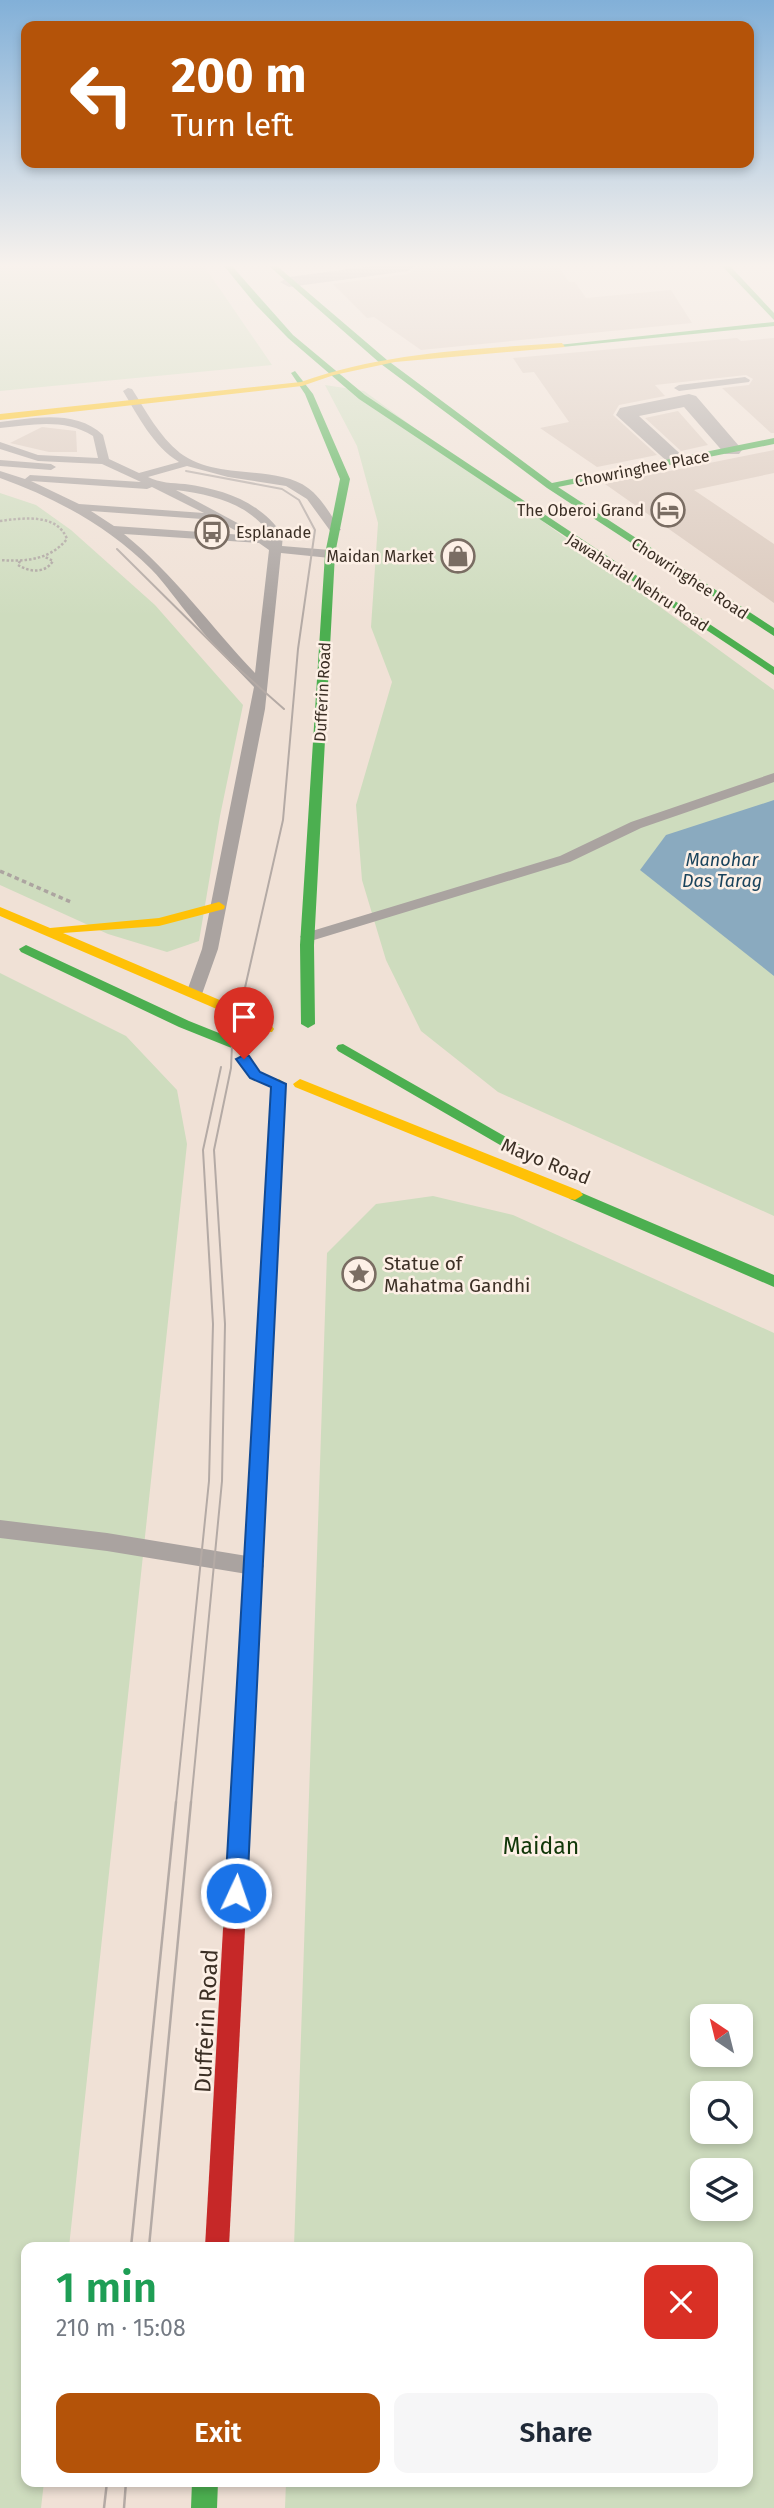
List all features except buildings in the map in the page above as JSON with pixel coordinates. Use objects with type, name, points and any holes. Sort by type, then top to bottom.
[{"type":"main road","points":[[0,406],[259,383]]},
{"type":"main road","name":"Dufferin Road","points":[[300,1027],[308,937],[330,554],[345,479],[301,383]]},
{"type":"main road","name":"Jawaharlal Nehru Road","points":[[344,383],[507,496],[774,672]]},
{"type":"main road","name":"Chowringhee Road","points":[[413,383],[550,486],[774,633]]},
{"type":"main road","points":[[0,417],[131,396]]},
{"type":"main road","name":"Chowringhee Place","points":[[550,486],[774,441]]},
{"type":"main road","points":[[46,930],[159,922],[219,906]]},
{"type":"main road","points":[[0,911],[194,994],[300,1027],[343,1048],[644,1223]]},
{"type":"main road","points":[[12,943],[184,1024],[244,1048]]},
{"type":"main road","points":[[247,1068],[244,1048],[256,1035],[300,1027]]},
{"type":"main road","points":[[339,1066],[343,1048]]},
{"type":"main road","points":[[300,1084],[321,1079]]},
{"type":"main road","name":"Dufferin Road","points":[[217,2242],[253,1566],[272,1083],[300,1084]]},
{"type":"main road","name":"Mayo Road","points":[[300,1084],[644,1223],[774,1281]]},
{"type":"main road","points":[[204,2508],[205,2487]]},
{"type":"street","points":[[678,461],[626,415],[681,390],[732,450]]},
{"type":"lane","points":[[681,390],[726,383]]},
{"type":"lane","points":[[131,396],[164,446],[186,463],[213,472],[275,480],[300,487],[311,496],[335,530]]},
{"type":"lane","points":[[0,425],[69,421],[87,426],[98,435],[104,461]]},
{"type":"lane","points":[[0,445],[20,456],[46,460],[104,461],[194,502],[271,545]]},
{"type":"lane","points":[[1,471],[145,480],[186,463]]},
{"type":"lane","points":[[1,471],[145,480],[223,496],[254,508],[270,522],[277,535],[271,545],[261,687],[210,949],[194,994]]},
{"type":"lane","points":[[1,471],[64,499],[106,525],[156,567],[198,619],[261,687]]},
{"type":"lane","points":[[33,485],[178,495]]},
{"type":"lane","points":[[48,492],[194,502]]},
{"type":"lane","points":[[64,499],[208,510]]},
{"type":"lane","points":[[78,507],[223,517]]},
{"type":"lane","points":[[89,514],[237,525]]},
{"type":"lane","points":[[106,525],[330,554]]},
{"type":"lane","points":[[106,525],[251,533]]},
{"type":"lane","points":[[308,937],[565,859],[636,825],[774,777]]},
{"type":"lane","points":[[0,1529],[107,1542],[253,1566]]},
{"type":"path","points":[[0,521],[32,519],[59,526],[66,533],[66,539],[55,551],[43,556],[0,560]]},
{"type":"path","points":[[21,560],[18,565],[24,569],[41,570],[50,566],[53,561],[43,556]]},
{"type":"green space","points":[[0,383],[83,383],[0,391]]},
{"type":"green space","points":[[325,385],[364,391],[774,690],[774,1216],[498,1092],[421,1031],[386,960],[362,880],[356,805],[392,682],[371,627],[378,523],[357,446]]},
{"type":"green space","points":[[0,493],[36,505],[71,530],[155,605],[243,705],[220,816],[199,941],[167,952],[108,934],[0,885]]},
{"type":"green space","points":[[0,973],[126,1036],[177,1090],[187,1144],[70,2242],[21,2242],[21,2487],[43,2487],[41,2508],[0,2508]]},
{"type":"green space","name":"Maidan","points":[[433,1196],[513,1215],[774,1333],[774,2508],[285,2508],[286,2487],[753,2487],[753,2242],[294,2242],[327,1253],[376,1204]]},
{"type":"water","name":"Manohar Das Tarag","points":[[774,800],[774,976],[640,870],[666,835]]},
{"type":"tram line","points":[[186,471],[282,489],[299,500],[315,530],[298,649],[283,820],[232,1045],[231,1068],[214,1150],[225,1324],[222,1481],[191,1803]]},
{"type":"tram line","points":[[117,549],[232,663],[284,709]]},
{"type":"tram line","points":[[176,1803],[209,1481],[213,1324],[203,1150],[221,1067]]},
{"type":"tram line","points":[[132,2242],[176,1802]]},
{"type":"tram line","points":[[149,2242],[191,1802]]},
{"type":"tram line","points":[[104,2508],[106,2487]]},
{"type":"tram line","points":[[124,2508],[126,2487]]},
{"type":"traffic: fast","points":[[302,383],[309,394],[345,479],[330,554],[307,945],[308,1024]]},
{"type":"traffic: fast","points":[[345,383],[774,672]]},
{"type":"traffic: fast","points":[[412,383],[550,486],[774,633]]},
{"type":"traffic: fast","points":[[550,486],[774,441]]},
{"type":"traffic: fast","points":[[26,949],[184,1024],[244,1048]]},
{"type":"traffic: fast","points":[[343,1048],[524,1153]]},
{"type":"traffic: fast","points":[[575,1195],[774,1281]]},
{"type":"traffic: fast","points":[[234,1929],[270,1252]]},
{"type":"traffic: fast","points":[[204,2508],[205,2487]]},
{"type":"traffic: slow","points":[[0,417],[305,383]]},
{"type":"traffic: slow","points":[[55,930],[159,922],[219,906]]},
{"type":"traffic: slow","points":[[0,911],[231,1010],[267,1029]]},
{"type":"traffic: slow","points":[[270,1252],[279,1084]]},
{"type":"traffic: slow","points":[[300,1084],[575,1195]]},
{"type":"traffic: jam","points":[[217,2242],[234,1929]]},
{"type":"place","name":"The Oberoi Grand","points":[[668,510]]},
{"type":"place","name":"Esplanade","points":[[212,532]]},
{"type":"place","name":"Maidan Market","points":[[458,556]]},
{"type":"place","name":"Statue of Mahatma Gandhi","points":[[359,1274]]},
{"type":"route","points":[[236,1893],[279,1084],[255,1075],[247,1068],[244,1059]]}]
